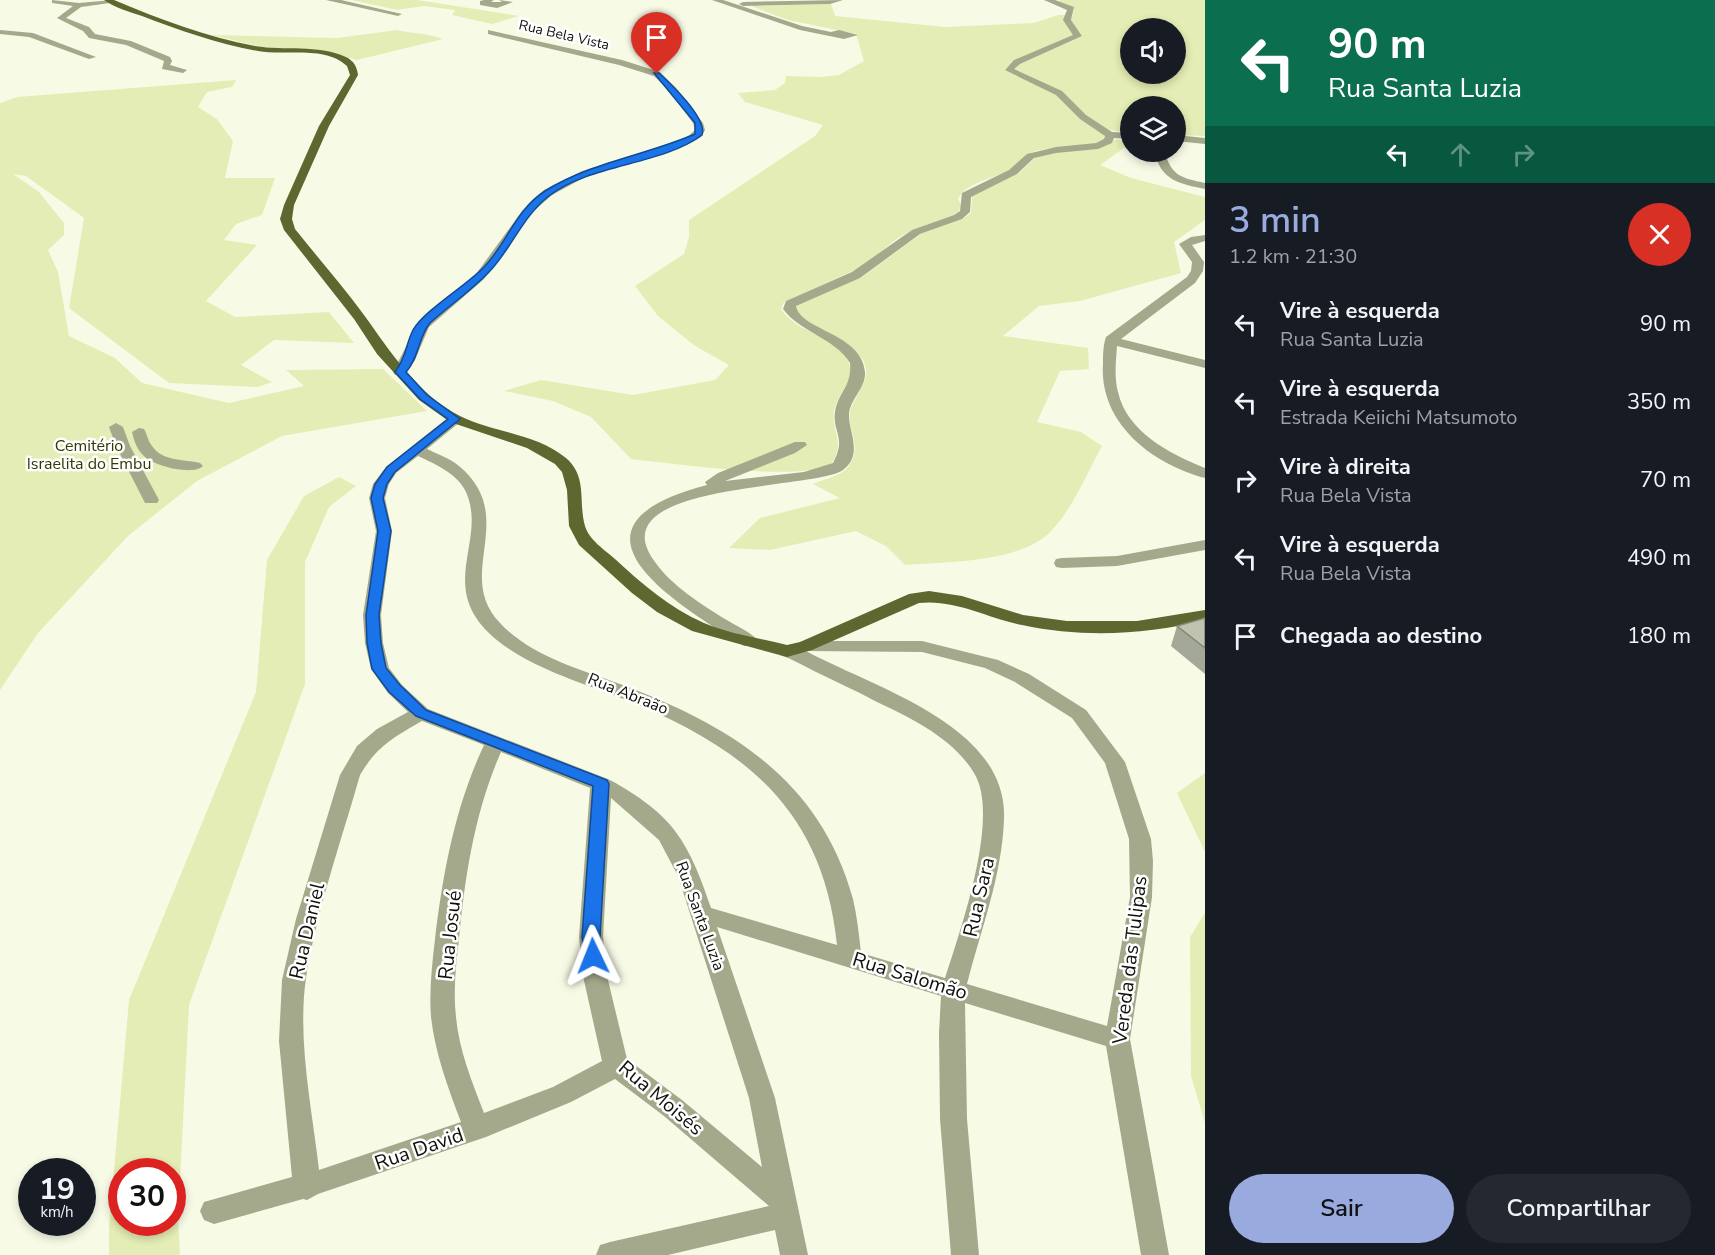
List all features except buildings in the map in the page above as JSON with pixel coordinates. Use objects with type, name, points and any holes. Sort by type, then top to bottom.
[{"type":"main road","points":[[109,0],[237,44],[266,50],[336,56],[349,62],[354,68],[354,75],[305,166],[289,205],[286,219],[290,230],[400,372],[424,397],[455,419],[532,445],[560,461],[569,471],[575,490],[577,526],[585,541],[610,566],[663,608],[698,627],[750,642],[796,649],[915,598],[926,596],[948,598],[1019,619],[1060,627],[1098,629],[1152,626],[1205,615]]},
{"type":"street","points":[[55,1],[79,5],[109,0]]},
{"type":"street","points":[[330,0],[398,14]]},
{"type":"street","points":[[490,0],[483,3],[497,6],[509,2],[503,0]]},
{"type":"street","points":[[716,0],[800,28],[832,34]]},
{"type":"street","points":[[729,4],[839,0]]},
{"type":"street","points":[[1048,0],[1071,9],[1067,20],[1078,36],[1017,62],[1009,70],[1059,93],[1083,117],[1110,135],[1120,135]]},
{"type":"street","points":[[79,5],[61,18],[89,31],[92,36],[128,43],[166,59],[168,61],[165,67],[183,70]]},
{"type":"street","points":[[65,30],[82,27]]},
{"type":"street","points":[[0,32],[30,35],[47,33]]},
{"type":"street","name":"Rua Bela Vista","points":[[400,372],[408,363],[418,331],[487,269],[522,217],[546,194],[561,184],[596,170],[688,141],[698,135],[700,130],[698,123],[674,91],[657,74],[622,63],[491,32]]},
{"type":"street","points":[[30,35],[92,57]]},
{"type":"street","points":[[750,642],[670,588],[653,572],[636,546],[634,534],[639,523],[651,513],[680,498],[741,483],[830,472],[839,466],[847,447],[842,413],[858,378],[859,369],[855,359],[846,348],[801,324],[789,309],[790,304],[856,275],[916,232],[958,217],[965,212],[966,195],[1013,172],[1031,156],[1056,150],[1098,146],[1109,141],[1110,135]]},
{"type":"street","points":[[1186,139],[1205,141]]},
{"type":"street","points":[[1161,162],[1166,173],[1205,186]]},
{"type":"street","points":[[1205,238],[1195,239],[1185,244],[1198,262],[1197,271],[1191,280],[1111,340],[1109,371],[1114,401],[1128,424],[1151,446],[1205,473]]},
{"type":"street","points":[[1111,340],[1205,364]]},
{"type":"street","name":"Rua Santa Luzia","points":[[455,419],[391,470],[381,484],[377,498],[384,531],[372,615],[374,643],[380,669],[394,689],[421,713],[601,784],[626,798],[667,835],[689,876],[703,914],[762,1098],[794,1255]]},
{"type":"street","points":[[116,427],[124,451],[140,473],[151,500]]},
{"type":"street","points":[[139,432],[144,449],[148,454],[171,463],[195,466]]},
{"type":"street","points":[[703,492],[726,475],[784,454],[800,445]]},
{"type":"street","name":"Rua Abraão","points":[[416,449],[442,459],[455,468],[467,480],[477,496],[481,514],[476,540],[474,597],[478,610],[492,626],[528,652],[627,693],[703,728],[755,763],[798,806],[826,858],[839,892],[850,958]]},
{"type":"street","points":[[1062,563],[1117,561],[1205,545]]},
{"type":"street","name":"Vereda das Tulipas","points":[[796,649],[922,647],[991,664],[1022,678],[1060,700],[1078,714],[1115,762],[1140,839],[1141,897],[1117,1039],[1155,1255]]},
{"type":"street","name":"Rua Sara","points":[[796,649],[797,654],[920,717],[967,751],[983,771],[991,790],[994,817],[980,903],[954,990],[951,1023],[954,1156],[965,1255]]},
{"type":"street","name":"Rua Daniel","points":[[306,1188],[292,1041],[294,980],[307,919],[350,775],[364,751],[421,713]]},
{"type":"street","name":"Rua Josué","points":[[477,1128],[455,1073],[444,1026],[443,980],[450,910],[470,806],[483,765],[495,742]]},
{"type":"street","name":"Rua Moisés","points":[[601,784],[591,937],[595,976],[616,1065],[673,1108],[784,1207]]},
{"type":"street","name":"Rua Salomão","points":[[703,914],[1117,1039]]},
{"type":"street","name":"Rua David","points":[[214,1212],[306,1188],[477,1128],[594,1080],[616,1065]]},
{"type":"street","points":[[610,1255],[784,1207]]},
{"type":"green space","points":[[352,0],[417,0],[519,16],[492,24],[452,15],[455,10],[424,6],[397,10]]},
{"type":"green space","points":[[1205,0],[1205,136],[1186,135],[1186,96],[1120,96],[1120,132],[1107,130],[1087,117],[1063,93],[1013,70],[1014,67],[1082,36],[1071,21],[1074,9],[1057,1]]},
{"type":"green space","points":[[831,4],[835,16],[945,27],[1034,23],[1058,15],[1066,15],[1064,20],[1074,35],[1014,61],[1005,69],[1055,93],[1105,135],[1103,140],[1088,145],[1031,153],[1009,170],[967,189],[958,199],[961,205],[959,211],[953,215],[910,231],[895,240],[864,266],[784,302],[781,309],[788,317],[835,345],[848,361],[850,368],[848,381],[834,412],[838,448],[833,461],[821,468],[770,472],[631,459],[591,417],[553,401],[504,391],[541,380],[633,395],[715,380],[729,365],[695,346],[658,316],[635,286],[684,254],[689,237],[689,220],[815,136],[823,125],[745,102],[738,93],[775,90],[785,83],[786,76],[839,75],[864,61],[856,34],[788,20],[751,6]]},
{"type":"green space","points":[[397,30],[443,39],[357,60],[325,51],[262,47],[212,35],[337,38]]},
{"type":"green space","name":"Cemitério Israelita do Embu","points":[[236,80],[232,87],[207,92],[198,107],[217,119],[233,141],[225,178],[275,178],[262,215],[236,224],[224,240],[257,245],[206,301],[235,317],[329,312],[354,343],[274,340],[241,365],[272,382],[258,387],[169,383],[69,308],[84,218],[26,176],[13,174],[39,192],[64,223],[64,235],[48,250],[58,272],[69,336],[115,358],[142,383],[229,403],[304,386],[286,370],[383,369],[427,411],[282,436],[197,481],[128,536],[38,633],[0,690],[0,103],[17,97]]},
{"type":"green space","points":[[1116,139],[1120,140],[1120,151],[1100,165],[1131,178],[1205,197],[1205,220],[1174,242],[1181,273],[1080,301],[1039,306],[1003,336],[1088,348],[1089,369],[1060,371],[1037,422],[1081,432],[1102,446],[1074,500],[1053,529],[1024,549],[1005,555],[942,563],[905,565],[886,546],[856,531],[770,550],[729,548],[760,518],[840,498],[813,484],[846,469],[855,451],[850,412],[865,379],[865,365],[854,349],[802,317],[796,309],[797,305],[862,277],[921,234],[964,218],[971,213],[972,196],[1019,173],[1036,157],[1103,147]]},
{"type":"green space","points":[[339,477],[356,486],[329,507],[305,562],[305,684],[189,1005],[181,1158],[115,1158],[129,1000],[256,692],[267,560],[304,496]]},
{"type":"green space","points":[[1205,773],[1205,852],[1177,793]]},
{"type":"green space","points":[[1205,913],[1205,1123],[1191,1076],[1190,937]]},
{"type":"green space","points":[[109,1236],[179,1236],[180,1255],[109,1255]]},
{"type":"route","points":[[593,956],[591,937],[601,784],[421,713],[394,689],[380,669],[374,643],[372,615],[384,531],[377,498],[381,484],[391,470],[455,419],[442,412],[424,397],[400,372],[408,363],[418,331],[487,269],[522,217],[546,194],[575,178],[669,148],[698,135],[700,130],[698,123],[664,79],[657,74]]}]
